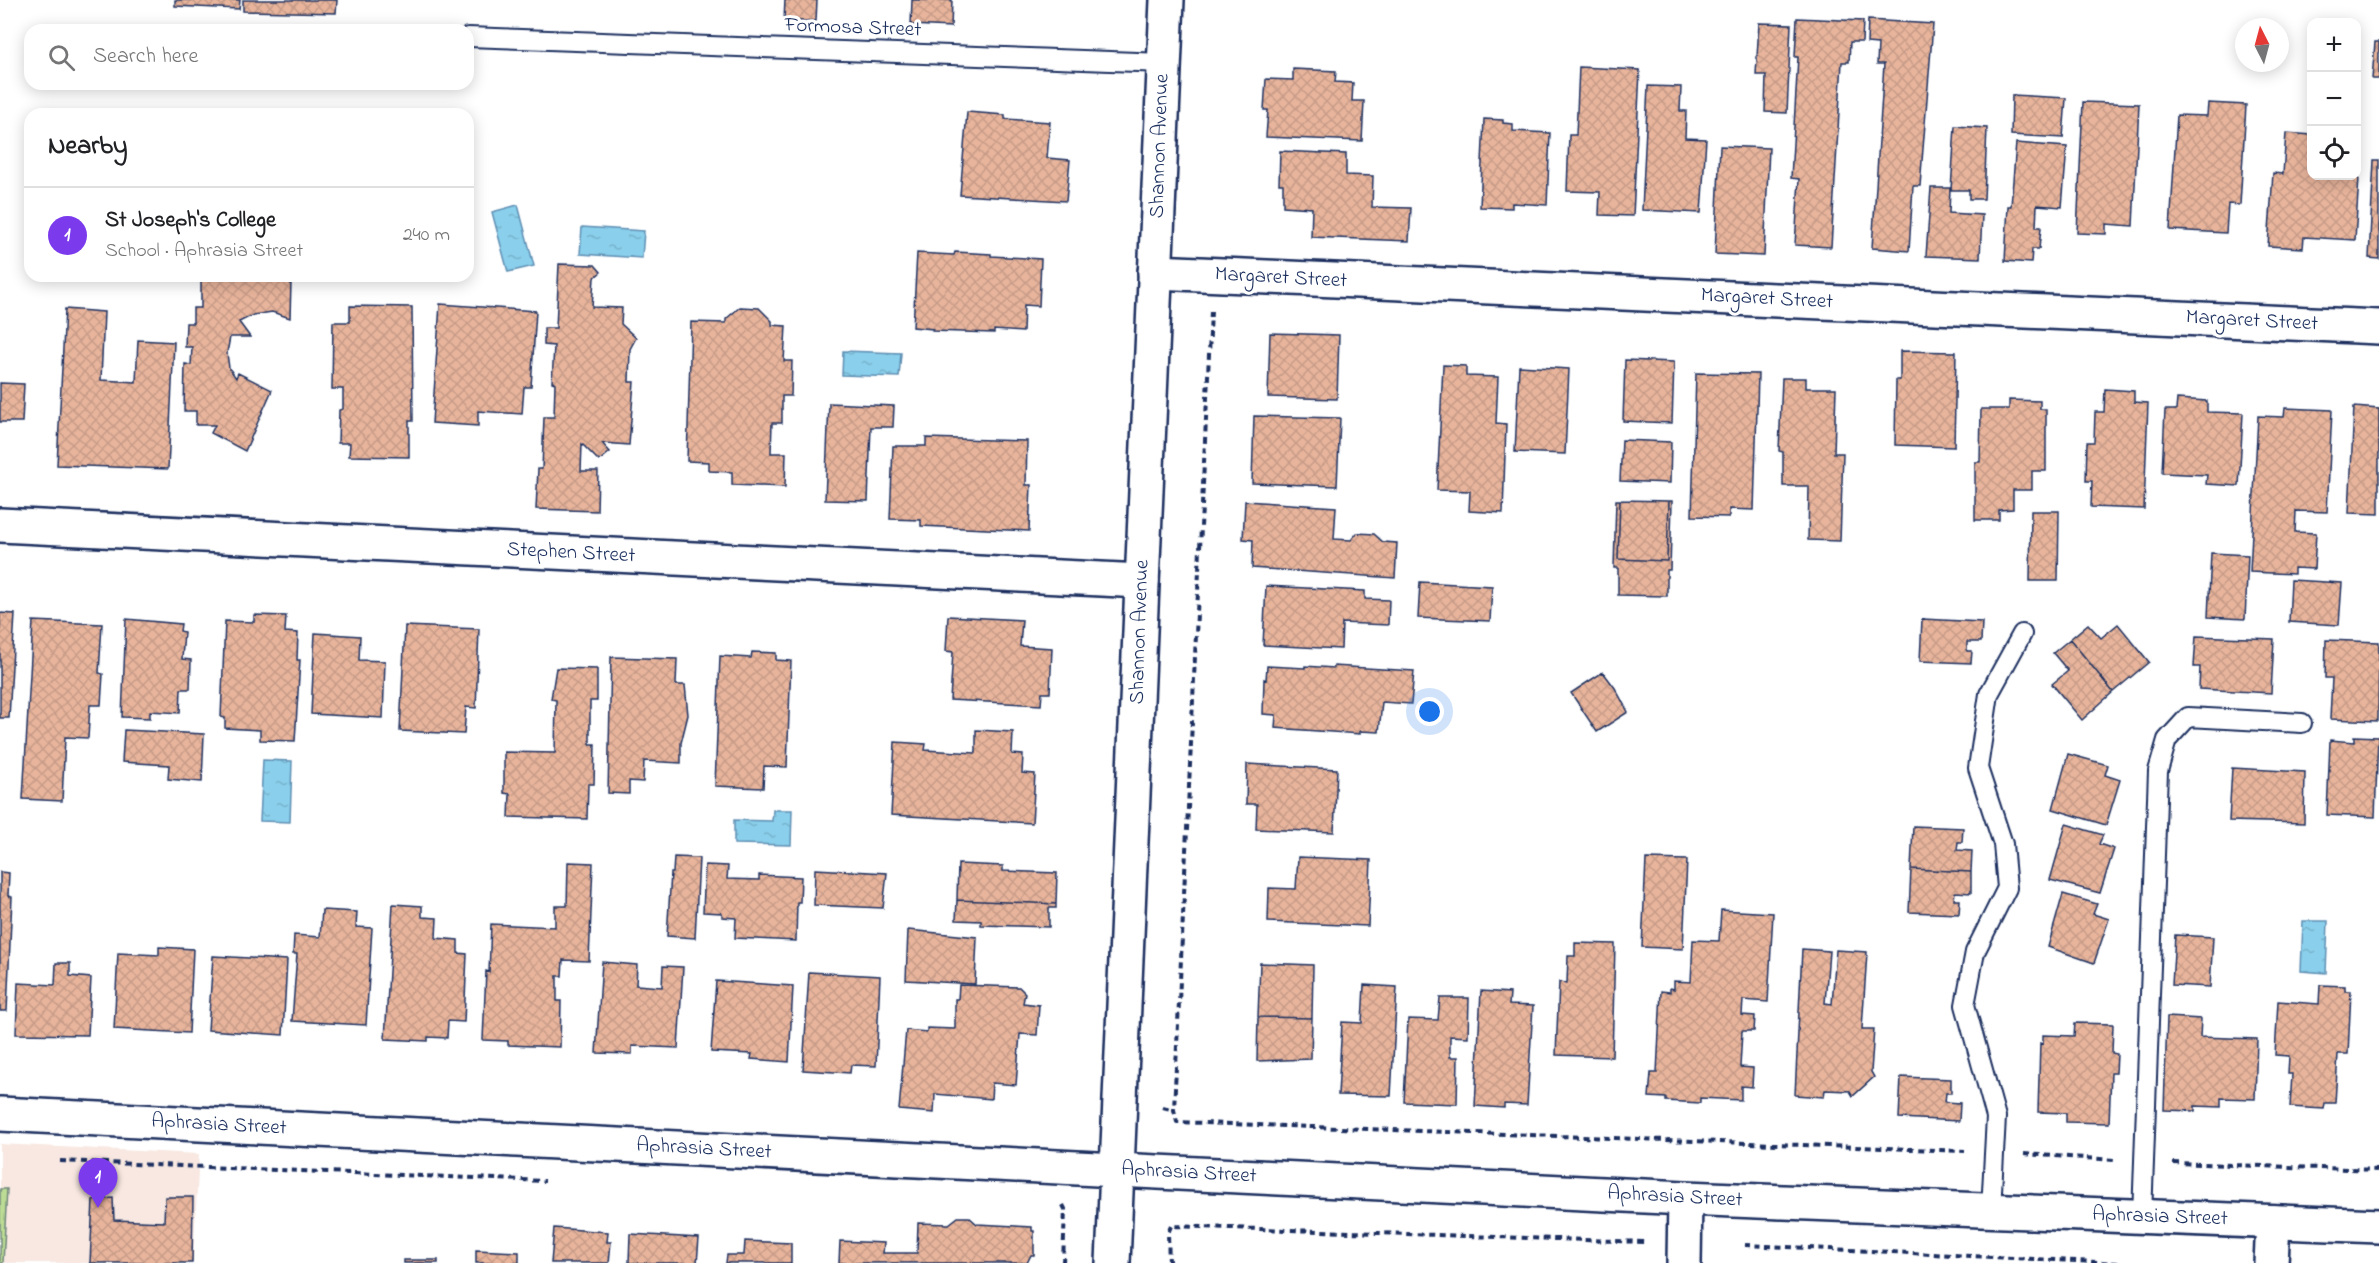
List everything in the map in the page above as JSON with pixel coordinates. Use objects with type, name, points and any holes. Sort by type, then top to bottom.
[{"type":"street","name":"Shannon Avenue","points":[[1113,1263],[1167,0]]},
{"type":"street","name":"Margaret Street","points":[[1155,272],[2379,327]]},
{"type":"street","name":"Stephen Street","points":[[0,525],[1142,581]]},
{"type":"street","name":"Aphrasia Street","points":[[0,1114],[1685,1198],[2379,1226]]},
{"type":"street","points":[[1684,1263],[1685,1198]]},
{"type":"street","points":[[2271,1263],[2273,1222]]},
{"type":"lane","name":"Formosa Street","points":[[474,37],[1164,63]]},
{"type":"lane","points":[[1991,1210],[1996,1117],[1965,1005],[1975,952],[2007,888],[2003,844],[1978,768],[1989,694],[2022,634]]},
{"type":"lane","points":[[2142,1217],[2158,771],[2167,740],[2188,717],[2302,723]]},
{"type":"path","points":[[1213,274],[1174,1110],[1177,1122],[1994,1152],[2143,1162],[2379,1170]]},
{"type":"path","points":[[1163,1107],[1174,1110]]},
{"type":"path","points":[[1061,1201],[1065,1209],[1063,1263]]},
{"type":"path","points":[[1168,1263],[1168,1233],[1171,1226],[1645,1242]]},
{"type":"path","points":[[1745,1245],[2118,1263]]},
{"type":"shaded area","points":[[0,1144],[199,1154],[193,1263],[0,1263]]},
{"type":"green space","points":[[0,1189],[7,1189],[3,1263],[0,1263]]},
{"type":"water","points":[[518,205],[534,266],[508,272],[492,212]]},
{"type":"water","points":[[582,227],[644,231],[642,258],[580,254]]},
{"type":"water","points":[[843,351],[901,353],[899,377],[842,375]]},
{"type":"water","points":[[263,760],[292,761],[290,822],[260,821]]},
{"type":"water","points":[[773,810],[792,810],[791,845],[734,844],[734,820],[772,821]]},
{"type":"water","points":[[2303,921],[2328,921],[2326,973],[2301,971]]},
{"type":"building","points":[[175,0],[240,0],[239,9],[175,6]]},
{"type":"building","points":[[243,0],[337,0],[336,13],[243,11]]},
{"type":"building","points":[[785,0],[817,0],[816,21],[784,21]]},
{"type":"building","points":[[912,0],[952,0],[951,27],[911,25]]},
{"type":"building","points":[[1797,18],[1863,21],[1862,42],[1850,42],[1849,62],[1842,62],[1831,247],[1795,245],[1799,179],[1791,178],[1798,57],[1795,57]]},
{"type":"building","points":[[1868,20],[1933,24],[1920,186],[1913,186],[1909,251],[1872,248],[1884,64],[1877,64],[1878,44],[1867,43]]},
{"type":"building","points":[[1759,23],[1791,24],[1787,113],[1765,112],[1766,75],[1756,75]]},
{"type":"building","points":[[2375,42],[2379,42],[2379,79],[2372,79]]},
{"type":"building","points":[[1579,67],[1640,70],[1633,216],[1599,215],[1600,192],[1567,191],[1569,135],[1576,135]]},
{"type":"building","points":[[1293,69],[1336,71],[1335,82],[1353,83],[1352,101],[1364,101],[1362,141],[1266,137],[1268,110],[1264,110],[1266,79],[1293,80]]},
{"type":"building","points":[[1648,86],[1681,87],[1680,111],[1686,111],[1685,138],[1706,139],[1701,213],[1642,210]]},
{"type":"building","points":[[2012,95],[2066,98],[2063,138],[2011,135]]},
{"type":"building","points":[[2083,102],[2139,104],[2133,226],[2106,224],[2106,234],[2077,233]]},
{"type":"building","points":[[2208,103],[2246,105],[2240,205],[2228,204],[2226,233],[2170,230],[2177,115],[2207,116]]},
{"type":"building","points":[[967,112],[1005,115],[1005,119],[1050,122],[1047,158],[1070,160],[1066,201],[960,195]]},
{"type":"building","points":[[1484,119],[1503,120],[1503,123],[1513,124],[1513,131],[1550,133],[1547,205],[1512,203],[1512,208],[1480,207]]},
{"type":"building","points":[[1955,126],[1987,128],[1984,199],[1969,199],[1969,190],[1951,190]]},
{"type":"building","points":[[2286,133],[2307,135],[2307,180],[2359,180],[2355,240],[2304,237],[2303,248],[2268,246],[2273,173],[2283,174]]},
{"type":"building","points":[[2016,143],[2067,147],[2062,207],[2037,205],[2036,227],[2041,227],[2039,249],[2032,249],[2031,263],[2005,261],[2008,206],[2011,206]]},
{"type":"building","points":[[1720,146],[1769,148],[1764,256],[1715,254]]},
{"type":"building","points":[[1280,151],[1346,154],[1346,175],[1373,176],[1372,207],[1411,208],[1409,241],[1311,237],[1312,208],[1283,206],[1283,184],[1279,184]]},
{"type":"building","points":[[2374,160],[2379,160],[2379,259],[2369,258]]},
{"type":"building","points":[[1931,188],[1950,188],[1949,213],[1982,215],[1980,258],[1926,256]]},
{"type":"building","points":[[955,252],[1041,259],[1039,306],[1024,305],[1023,332],[932,331],[933,329],[913,327],[917,253],[954,255]]},
{"type":"building","points":[[559,264],[595,265],[601,272],[594,278],[592,307],[622,308],[621,324],[636,338],[630,349],[629,382],[634,382],[629,445],[602,443],[610,452],[599,461],[582,444],[581,471],[598,471],[597,511],[536,509],[538,469],[542,469],[544,417],[554,417],[555,383],[552,382],[554,346],[544,345],[544,328],[556,328]]},
{"type":"building","points":[[201,282],[291,282],[290,318],[272,312],[253,315],[239,322],[250,337],[230,337],[227,353],[229,368],[236,378],[238,373],[272,390],[245,451],[211,433],[215,425],[196,425],[196,411],[184,411],[185,364],[191,365],[192,347],[185,347],[186,323],[193,323],[193,308],[201,308]]},
{"type":"building","points":[[440,304],[536,311],[531,387],[524,387],[522,414],[478,411],[478,426],[432,423]]},
{"type":"building","points":[[350,306],[412,307],[413,421],[409,421],[409,457],[349,456],[350,443],[338,443],[339,410],[343,409],[343,389],[332,389],[333,322],[350,322]]},
{"type":"building","points":[[740,307],[759,308],[772,321],[772,325],[786,326],[784,361],[792,361],[791,396],[782,396],[782,423],[772,423],[771,453],[786,453],[785,487],[732,485],[732,472],[709,471],[709,462],[687,461],[691,322],[726,323],[726,319]]},
{"type":"building","points":[[65,309],[104,312],[101,380],[136,382],[138,340],[174,342],[168,469],[57,465]]},
{"type":"building","points":[[1270,333],[1339,335],[1337,399],[1268,397]]},
{"type":"building","points":[[1900,351],[1956,352],[1954,447],[1895,445],[1896,380],[1900,380]]},
{"type":"building","points":[[1625,360],[1674,362],[1672,423],[1623,421]]},
{"type":"building","points":[[1443,365],[1466,366],[1466,376],[1498,377],[1496,423],[1506,424],[1503,513],[1469,511],[1470,491],[1437,490]]},
{"type":"building","points":[[1519,366],[1569,369],[1565,454],[1515,452]]},
{"type":"building","points":[[1696,373],[1758,374],[1754,510],[1729,509],[1729,517],[1692,516]]},
{"type":"building","points":[[1782,378],[1806,378],[1806,388],[1836,388],[1834,453],[1843,453],[1840,541],[1808,540],[1809,486],[1783,486],[1783,452],[1779,451]]},
{"type":"building","points":[[0,383],[24,384],[22,422],[0,422]]},
{"type":"building","points":[[2105,389],[2134,391],[2134,402],[2148,403],[2144,509],[2091,507],[2092,481],[2086,481],[2087,442],[2094,442],[2095,412],[2104,412]]},
{"type":"building","points":[[2177,399],[2207,401],[2207,412],[2243,413],[2239,486],[2206,484],[2207,475],[2162,473],[2165,410],[2176,410]]},
{"type":"building","points":[[2009,400],[2040,401],[2040,409],[2046,409],[2046,471],[2032,471],[2032,490],[2013,490],[2013,509],[1999,510],[1999,520],[1975,520],[1975,462],[1980,462],[1981,409],[2009,409]]},
{"type":"building","points":[[829,403],[894,406],[893,427],[871,427],[868,501],[825,500]]},
{"type":"building","points":[[2354,407],[2379,409],[2379,514],[2349,513]]},
{"type":"building","points":[[2285,408],[2332,410],[2327,512],[2296,511],[2295,532],[2316,533],[2314,569],[2294,568],[2294,574],[2250,572],[2258,416],[2284,417]]},
{"type":"building","points":[[1254,416],[1340,418],[1337,486],[1252,483]]},
{"type":"building","points":[[926,438],[1027,441],[1026,485],[1031,485],[1029,531],[921,526],[921,520],[890,519],[893,446],[926,446]]},
{"type":"building","points":[[1622,440],[1671,442],[1670,483],[1620,481]]},
{"type":"building","points":[[1616,500],[1620,500],[1618,559],[1667,561],[1669,501],[1672,501],[1667,596],[1618,595],[1618,568],[1614,568]]},
{"type":"building","points":[[1620,500],[1669,501],[1667,561],[1618,559]]},
{"type":"building","points":[[1245,501],[1336,507],[1334,539],[1351,540],[1357,533],[1374,534],[1383,542],[1397,543],[1395,578],[1252,568],[1253,540],[1243,539]]},
{"type":"building","points":[[2031,511],[2059,511],[2058,581],[2030,581]]},
{"type":"building","points":[[2211,553],[2248,555],[2245,619],[2208,617]]},
{"type":"building","points":[[2291,580],[2342,583],[2339,625],[2289,622]]},
{"type":"building","points":[[1420,582],[1492,586],[1490,621],[1418,618]]},
{"type":"building","points":[[1266,586],[1365,591],[1365,599],[1389,600],[1388,625],[1342,623],[1341,649],[1263,645]]},
{"type":"building","points":[[0,613],[15,614],[9,718],[0,718]]},
{"type":"building","points":[[254,615],[286,616],[285,632],[298,633],[297,660],[300,660],[295,741],[260,740],[260,730],[225,728],[225,718],[221,717],[225,621],[254,622]]},
{"type":"building","points":[[948,616],[1022,620],[1020,646],[1052,648],[1050,693],[1042,693],[1041,705],[950,700],[953,652],[946,651]]},
{"type":"building","points":[[126,619],[181,624],[180,631],[184,632],[182,659],[191,660],[190,689],[181,689],[180,713],[150,711],[150,718],[122,717]]},
{"type":"building","points":[[1922,619],[1982,622],[1981,642],[1967,642],[1967,651],[1972,651],[1971,663],[1920,661]]},
{"type":"building","points":[[33,621],[102,624],[99,673],[103,674],[101,705],[90,705],[88,738],[65,737],[62,801],[23,799]]},
{"type":"building","points":[[2088,624],[2101,638],[2118,624],[2149,662],[2113,692],[2070,639]]},
{"type":"building","points":[[405,626],[479,629],[476,708],[466,707],[464,734],[400,731]]},
{"type":"building","points":[[315,633],[360,636],[359,660],[385,661],[383,718],[311,714]]},
{"type":"building","points":[[2196,636],[2274,639],[2271,693],[2199,689],[2200,667],[2194,667]]},
{"type":"building","points":[[2070,639],[2113,692],[2082,720],[2052,684],[2068,671],[2053,653]]},
{"type":"building","points":[[2326,640],[2379,642],[2378,721],[2330,719],[2332,678],[2325,678]]},
{"type":"building","points":[[752,652],[776,653],[776,660],[791,661],[787,767],[764,766],[763,788],[715,786],[720,656],[751,658]]},
{"type":"building","points":[[611,657],[677,659],[676,685],[685,685],[688,715],[681,743],[681,763],[644,761],[643,782],[629,781],[629,794],[608,793]]},
{"type":"building","points":[[1267,666],[1334,668],[1334,666],[1414,671],[1411,704],[1382,702],[1379,732],[1360,731],[1360,734],[1275,728],[1276,715],[1263,714],[1264,679],[1266,680]]},
{"type":"building","points":[[556,668],[597,669],[597,701],[590,701],[590,744],[595,744],[594,784],[588,784],[587,819],[509,817],[510,794],[504,793],[504,752],[555,753],[556,700],[551,699]]},
{"type":"building","points":[[1603,672],[1628,712],[1597,732],[1571,693]]},
{"type":"building","points":[[124,730],[204,734],[202,782],[168,779],[169,765],[122,762]]},
{"type":"building","points":[[976,730],[1013,732],[1012,754],[1023,755],[1022,773],[1035,774],[1032,823],[891,815],[895,742],[926,744],[925,750],[976,753]]},
{"type":"building","points":[[2354,736],[2378,737],[2375,817],[2327,815],[2330,740],[2354,742]]},
{"type":"building","points":[[2068,754],[2108,765],[2105,775],[2120,780],[2106,825],[2053,809]]},
{"type":"building","points":[[1247,764],[1337,769],[1334,832],[1256,829],[1257,804],[1246,804]]},
{"type":"building","points":[[2232,768],[2305,772],[2304,823],[2229,821]]},
{"type":"building","points":[[2066,824],[2103,835],[2099,844],[2114,849],[2100,893],[2050,880]]},
{"type":"building","points":[[1913,826],[1963,828],[1962,842],[1958,842],[1957,850],[1972,851],[1971,872],[1911,869]]},
{"type":"building","points":[[674,857],[699,858],[695,938],[667,936]]},
{"type":"building","points":[[1298,857],[1371,860],[1368,926],[1268,922],[1269,888],[1296,889]]},
{"type":"building","points":[[1646,859],[1687,860],[1683,949],[1642,947]]},
{"type":"building","points":[[568,862],[593,863],[589,961],[563,960],[562,976],[557,976],[557,1001],[561,1001],[560,1047],[508,1045],[508,1041],[483,1040],[491,924],[555,927],[555,906],[567,906]]},
{"type":"building","points":[[958,864],[1003,866],[1003,871],[1057,873],[1056,904],[957,900]]},
{"type":"building","points":[[705,865],[728,866],[727,879],[759,880],[759,875],[801,877],[800,902],[797,902],[796,941],[735,938],[736,918],[722,917],[722,913],[703,912]]},
{"type":"building","points":[[815,869],[887,873],[883,908],[814,905]]},
{"type":"building","points":[[1911,869],[1971,872],[1971,893],[1955,892],[1954,900],[1960,900],[1959,914],[1909,912]]},
{"type":"building","points":[[0,872],[9,873],[8,896],[12,897],[7,1011],[0,1011]]},
{"type":"building","points":[[2063,894],[2097,904],[2093,914],[2109,919],[2094,963],[2048,947]]},
{"type":"building","points":[[957,900],[1056,904],[1056,908],[1049,908],[1049,927],[981,925],[981,921],[956,920]]},
{"type":"building","points":[[393,904],[422,906],[422,917],[437,918],[436,938],[458,940],[458,953],[467,954],[464,1022],[448,1021],[447,1038],[428,1037],[428,1041],[385,1039]]},
{"type":"building","points":[[322,910],[357,912],[356,927],[372,928],[366,1025],[292,1021],[297,954],[293,954],[294,935],[320,937]]},
{"type":"building","points":[[1721,910],[1773,913],[1768,1002],[1743,1000],[1742,1015],[1755,1016],[1754,1031],[1742,1031],[1740,1067],[1753,1068],[1752,1087],[1741,1086],[1741,1100],[1700,1098],[1700,1103],[1666,1101],[1666,1098],[1649,1097],[1651,1073],[1657,1073],[1661,991],[1670,992],[1670,988],[1674,989],[1674,981],[1691,982],[1693,940],[1719,941]]},
{"type":"building","points":[[908,930],[977,937],[975,984],[906,980]]},
{"type":"building","points":[[2175,935],[2213,937],[2210,987],[2172,985]]},
{"type":"building","points":[[1575,943],[1615,944],[1612,1057],[1556,1055],[1559,982],[1567,983],[1568,956],[1575,956]]},
{"type":"building","points":[[159,947],[193,949],[189,1033],[114,1029],[118,953],[159,955]]},
{"type":"building","points":[[1802,949],[1829,951],[1825,1003],[1832,1004],[1836,950],[1867,952],[1862,1029],[1874,1029],[1871,1072],[1874,1077],[1853,1096],[1850,1091],[1825,1090],[1824,1097],[1795,1095]]},
{"type":"building","points":[[213,956],[287,960],[283,1035],[208,1030]]},
{"type":"building","points":[[602,962],[637,965],[636,985],[662,987],[663,966],[683,967],[678,1048],[632,1046],[632,1054],[596,1053]]},
{"type":"building","points":[[56,963],[70,963],[70,976],[91,978],[88,1035],[16,1034],[18,983],[55,985]]},
{"type":"building","points":[[1260,963],[1313,965],[1312,1018],[1258,1017]]},
{"type":"building","points":[[809,972],[880,976],[876,1066],[851,1065],[850,1073],[803,1070]]},
{"type":"building","points":[[716,981],[793,986],[789,1062],[751,1059],[752,1054],[711,1052]]},
{"type":"building","points":[[959,985],[1019,987],[1025,993],[1023,1003],[1039,1005],[1037,1035],[1020,1034],[1016,1085],[992,1083],[991,1099],[935,1094],[934,1113],[899,1110],[906,1030],[927,1032],[927,1028],[955,1029],[955,999],[958,999]]},
{"type":"building","points":[[1364,985],[1397,987],[1391,1096],[1338,1095],[1342,1022],[1362,1023]]},
{"type":"building","points":[[2320,985],[2345,986],[2345,991],[2351,991],[2348,1054],[2338,1054],[2335,1103],[2325,1103],[2324,1109],[2290,1107],[2292,1074],[2288,1074],[2289,1056],[2275,1055],[2278,1001],[2319,1004]]},
{"type":"building","points":[[1481,991],[1510,993],[1509,1005],[1533,1006],[1527,1105],[1504,1104],[1504,1108],[1475,1106]]},
{"type":"building","points":[[1440,998],[1469,998],[1468,1037],[1450,1036],[1450,1057],[1458,1057],[1457,1104],[1404,1102],[1408,1019],[1438,1020]]},
{"type":"building","points":[[1258,1017],[1312,1018],[1311,1059],[1257,1061]]},
{"type":"building","points":[[2167,1017],[2201,1019],[2200,1037],[2257,1039],[2255,1099],[2221,1098],[2221,1107],[2195,1106],[2195,1111],[2164,1110]]},
{"type":"building","points":[[2075,1023],[2113,1024],[2112,1053],[2117,1054],[2116,1073],[2111,1073],[2109,1123],[2066,1122],[2066,1113],[2038,1112],[2040,1043],[2043,1044],[2043,1035],[2074,1036]]},
{"type":"building","points":[[1901,1077],[1951,1079],[1951,1093],[1946,1093],[1945,1102],[1960,1103],[1959,1121],[1899,1118]]},
{"type":"building","points":[[165,1197],[193,1197],[192,1263],[90,1263],[93,1200],[113,1198],[114,1220],[164,1222]]},
{"type":"building","points":[[958,1217],[969,1217],[977,1224],[1032,1227],[1034,1255],[1031,1255],[1027,1263],[839,1263],[840,1241],[884,1243],[883,1253],[917,1253],[918,1223],[949,1224]]},
{"type":"building","points":[[554,1228],[608,1232],[607,1242],[611,1242],[609,1263],[551,1263]]},
{"type":"building","points":[[630,1234],[699,1238],[697,1263],[629,1263]]},
{"type":"building","points":[[745,1241],[791,1243],[791,1263],[726,1263],[727,1255],[744,1255]]},
{"type":"building","points":[[476,1250],[519,1252],[519,1263],[476,1263]]},
{"type":"building","points":[[404,1260],[438,1260],[438,1263],[404,1263]]},
{"type":"place","name":"St Joseph's College","points":[[98,1208]]}]
